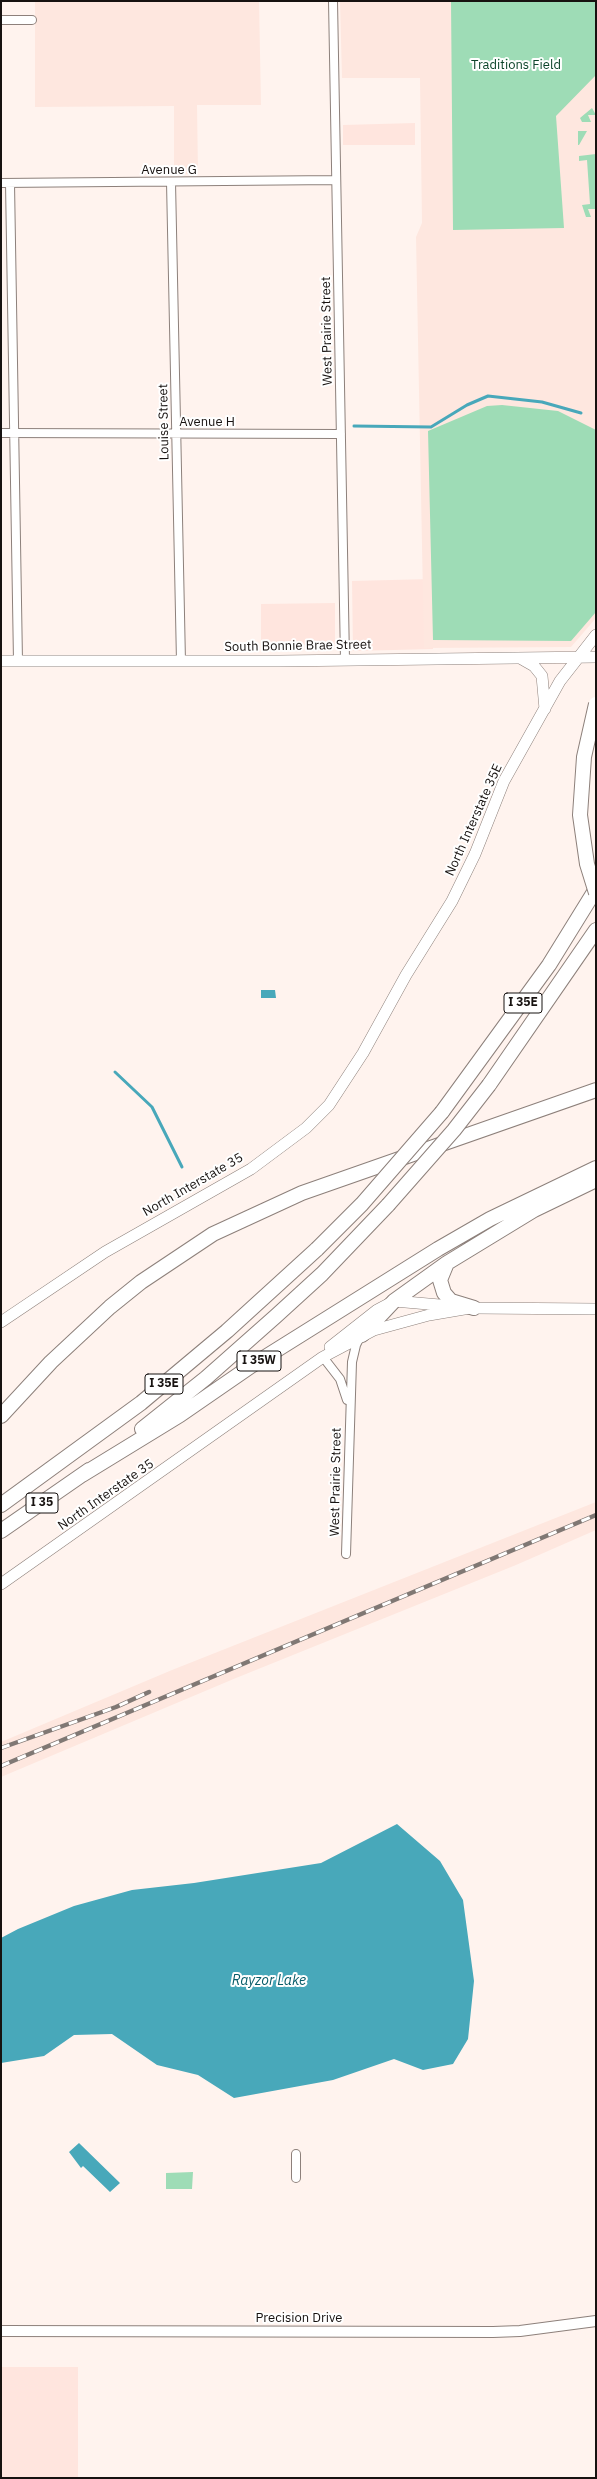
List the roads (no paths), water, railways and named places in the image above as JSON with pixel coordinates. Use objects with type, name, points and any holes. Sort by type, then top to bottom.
[{"type":"highway","points":[[596,704],[584,757],[580,815],[587,864],[596,893]]},
{"type":"highway","name":"I 35E","points":[[1,1506],[141,1403],[227,1331],[317,1249],[362,1204],[442,1112],[536,984],[596,889]]},
{"type":"highway","name":"I 35E","points":[[82,1475],[173,1405],[250,1339],[322,1274],[388,1205],[454,1130],[489,1085],[596,930]]},
{"type":"highway","points":[[1,1416],[51,1362],[110,1307],[142,1282],[213,1234],[302,1193],[596,1090]]},
{"type":"highway","name":"I 35W","points":[[82,1475],[180,1415],[250,1366],[438,1249],[490,1219],[596,1168]]},
{"type":"highway","points":[[362,1335],[394,1301],[447,1263],[534,1210],[596,1180]]},
{"type":"highway","points":[[447,1263],[440,1280],[444,1293],[456,1304],[474,1308]]},
{"type":"highway","name":"I 35","points":[[1,1531],[82,1475]]},
{"type":"main road","name":"North Interstate 35E","points":[[393,999],[459,887],[504,781],[560,681],[577,657],[596,635]]},
{"type":"main road","name":"South Bonnie Brae Street","points":[[1,661],[181,662],[516,656],[596,657]]},
{"type":"main road","points":[[516,656],[534,666],[542,676],[545,710]]},
{"type":"main road","name":"North Interstate 35","points":[[1,1322],[105,1252],[245,1173],[306,1128],[329,1105],[346,1081],[393,999]]},
{"type":"main road","name":"North Interstate 35","points":[[323,1357],[326,1350],[372,1313],[384,1305],[394,1301],[474,1308],[596,1309]]},
{"type":"main road","name":"North Interstate 35","points":[[1,1584],[323,1357],[362,1335],[417,1318],[474,1308]]},
{"type":"street","name":"West Prairie Street","points":[[333,1],[345,660]]},
{"type":"street","points":[[1,20],[32,20]]},
{"type":"street","name":"Avenue G","points":[[1,183],[336,180]]},
{"type":"street","name":"Louise Street","points":[[171,182],[181,662]]},
{"type":"street","points":[[10,183],[18,661]]},
{"type":"street","name":"Avenue H","points":[[1,433],[341,434]]},
{"type":"street","name":"West Prairie Street","points":[[346,1554],[349,1411],[354,1352],[362,1335]]},
{"type":"street","name":"West Prairie Street","points":[[323,1357],[343,1386],[349,1411]]},
{"type":"street","points":[[296,2154],[296,2178]]},
{"type":"street","name":"Precision Drive","points":[[1,2331],[493,2332],[520,2331],[596,2321]]},
{"type":"water","points":[[261,990],[275,990],[276,998],[261,998]]},
{"type":"water","name":"Rayzor Lake","points":[[397,1824],[440,1861],[463,1900],[474,1981],[468,2039],[453,2064],[423,2070],[394,2059],[333,2080],[234,2098],[198,2075],[157,2065],[112,2034],[74,2035],[44,2056],[1,2063],[1,1938],[18,1929],[74,1906],[132,1890],[194,1883],[321,1863]]},
{"type":"water","points":[[79,2143],[120,2183],[110,2192],[83,2166],[81,2168],[69,2152]]},
{"type":"waterway","points":[[354,426],[431,427],[467,405],[488,396],[542,402],[581,413]]},
{"type":"waterway","points":[[115,1072],[152,1107],[182,1167]]},
{"type":"railway","points":[[1,1766],[596,1515]]},
{"type":"railway","points":[[1,1748],[116,1707],[149,1692]]},
{"type":"park label","name":"Traditions Field","points":[[516,65]]}]
